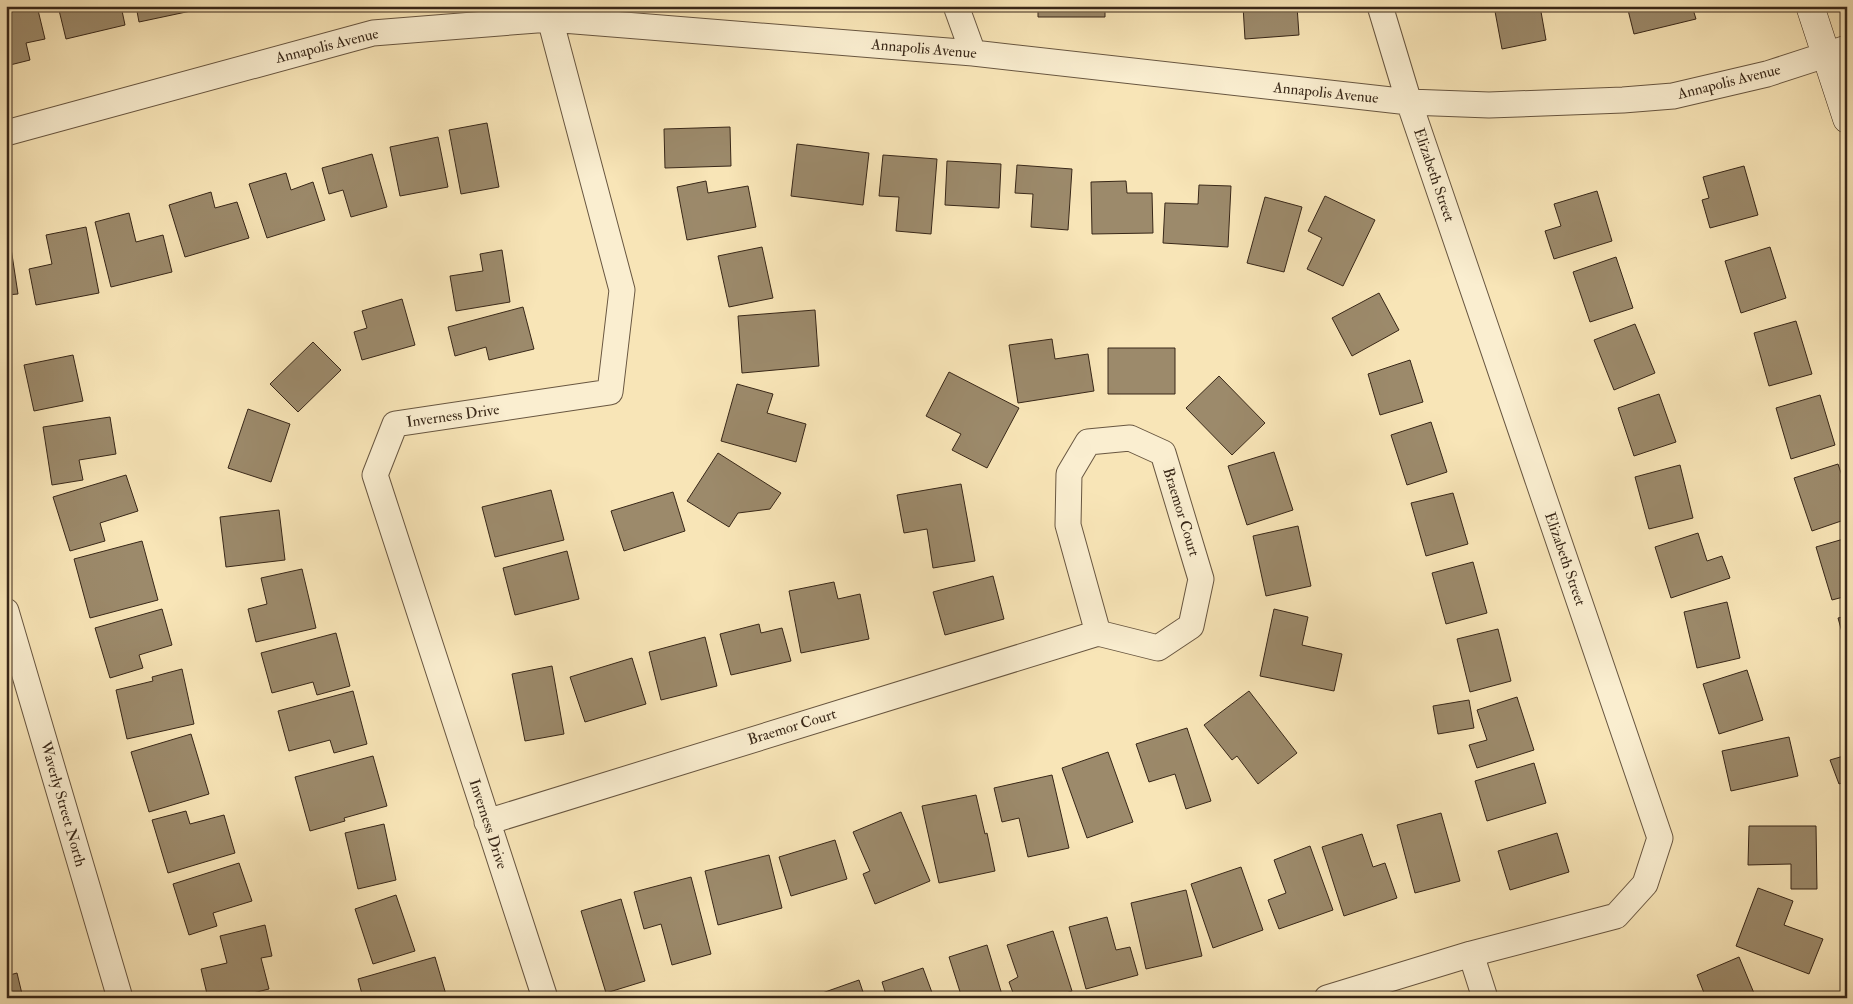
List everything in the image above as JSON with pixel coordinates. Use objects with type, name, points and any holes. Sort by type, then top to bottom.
[{"type":"main road","points":[[1810,6],[1836,52],[1847,118]]},
{"type":"street","points":[[956,6],[973,53]]},
{"type":"street","name":"Elizabeth Street","points":[[1327,998],[1471,954],[1616,916],[1645,884],[1660,838],[1409,102],[1380,6]]},
{"type":"street","name":"Annapolis Avenue","points":[[6,133],[373,32],[550,19],[973,53],[1409,102],[1489,105],[1623,100],[1673,96],[1767,74],[1836,52]]},
{"type":"street","name":"Inverness Drive","points":[[545,998],[375,475],[395,424],[610,392],[622,290],[550,19]]},
{"type":"street","name":"Braemor Court","points":[[488,822],[1098,633],[1158,648],[1191,626],[1201,580],[1162,453],[1130,438],[1088,442],[1069,474],[1068,525],[1098,633]]},
{"type":"street","name":"Waverly Street North","points":[[6,611],[120,998]]},
{"type":"street","points":[[1471,954],[1485,998]]},
{"type":"building","points":[[37,6],[45,39],[26,43],[30,60],[6,66],[6,7]]},
{"type":"building","points":[[58,6],[121,6],[125,25],[66,39]]},
{"type":"building","points":[[136,6],[204,6],[205,8],[139,22]]},
{"type":"building","points":[[1038,6],[1105,6],[1105,17],[1038,17]]},
{"type":"building","points":[[1243,6],[1297,6],[1299,35],[1245,39]]},
{"type":"building","points":[[1494,6],[1540,6],[1546,40],[1502,49]]},
{"type":"building","points":[[1627,6],[1692,6],[1696,19],[1634,34]]},
{"type":"building","points":[[487,123],[499,187],[461,194],[449,130]]},
{"type":"building","points":[[730,127],[731,166],[665,168],[664,129]]},
{"type":"building","points":[[438,137],[448,187],[400,196],[390,147]]},
{"type":"building","points":[[797,144],[869,153],[863,205],[791,196]]},
{"type":"building","points":[[372,154],[387,207],[351,217],[343,190],[329,194],[322,168]]},
{"type":"building","points":[[883,155],[937,159],[931,234],[896,231],[899,197],[879,196]]},
{"type":"building","points":[[947,161],[1001,164],[999,208],[945,205]]},
{"type":"building","points":[[1017,165],[1072,169],[1068,230],[1031,227],[1033,194],[1015,193]]},
{"type":"building","points":[[1744,166],[1758,215],[1710,228],[1702,200],[1709,198],[1703,177]]},
{"type":"building","points":[[286,173],[291,190],[313,182],[325,220],[267,238],[249,184]]},
{"type":"building","points":[[706,181],[708,193],[748,186],[756,227],[687,240],[677,187]]},
{"type":"building","points":[[1126,181],[1127,193],[1152,193],[1153,233],[1092,234],[1091,182]]},
{"type":"building","points":[[1199,185],[1231,186],[1228,247],[1163,243],[1165,203],[1198,204]]},
{"type":"building","points":[[1597,191],[1612,241],[1554,259],[1545,231],[1561,226],[1554,204]]},
{"type":"building","points":[[211,192],[215,208],[237,202],[249,238],[185,257],[169,205]]},
{"type":"building","points":[[1325,196],[1375,220],[1343,286],[1307,269],[1322,238],[1308,231]]},
{"type":"building","points":[[1265,197],[1302,207],[1284,272],[1247,263]]},
{"type":"building","points":[[129,213],[136,242],[163,235],[172,272],[111,287],[95,222]]},
{"type":"building","points":[[86,227],[99,293],[36,305],[29,269],[52,264],[46,235]]},
{"type":"building","points":[[762,247],[773,298],[729,307],[718,256]]},
{"type":"building","points":[[1770,247],[1786,298],[1741,313],[1725,261]]},
{"type":"building","points":[[11,248],[18,294],[6,295],[6,249]]},
{"type":"building","points":[[502,250],[510,302],[456,311],[450,276],[483,271],[480,254]]},
{"type":"building","points":[[1616,257],[1633,308],[1590,322],[1573,272]]},
{"type":"building","points":[[1379,293],[1399,330],[1352,356],[1332,318]]},
{"type":"building","points":[[402,299],[415,345],[362,360],[354,332],[367,328],[362,311]]},
{"type":"building","points":[[523,307],[534,349],[489,360],[486,347],[455,356],[448,327]]},
{"type":"building","points":[[815,310],[819,366],[742,373],[738,316]]},
{"type":"building","points":[[1796,321],[1812,374],[1769,386],[1754,333]]},
{"type":"building","points":[[1635,324],[1655,373],[1614,390],[1594,340]]},
{"type":"building","points":[[1052,339],[1055,359],[1088,354],[1094,391],[1018,403],[1009,345]]},
{"type":"building","points":[[313,342],[341,370],[298,412],[270,384]]},
{"type":"building","points":[[1108,348],[1175,348],[1175,394],[1108,394]]},
{"type":"building","points":[[73,355],[83,401],[34,411],[24,365]]},
{"type":"building","points":[[1410,360],[1423,402],[1380,415],[1368,374]]},
{"type":"building","points":[[949,372],[1019,408],[987,468],[952,450],[961,434],[926,416]]},
{"type":"building","points":[[1219,376],[1265,423],[1232,455],[1186,408]]},
{"type":"building","points":[[737,384],[773,394],[767,413],[806,424],[796,462],[721,441]]},
{"type":"building","points":[[1659,394],[1676,442],[1634,456],[1618,408]]},
{"type":"building","points":[[1820,395],[1835,445],[1791,459],[1776,408]]},
{"type":"building","points":[[248,409],[290,424],[271,482],[228,468]]},
{"type":"building","points":[[110,417],[116,454],[79,460],[83,480],[52,485],[43,427]]},
{"type":"building","points":[[1431,422],[1447,472],[1407,485],[1391,435]]},
{"type":"building","points":[[1274,452],[1293,510],[1247,525],[1228,466]]},
{"type":"building","points":[[718,453],[781,493],[770,509],[738,513],[729,527],[687,501]]},
{"type":"building","points":[[1838,464],[1847,490],[1847,519],[1812,531],[1794,478]]},
{"type":"building","points":[[1680,465],[1693,518],[1649,529],[1635,477]]},
{"type":"building","points":[[126,475],[138,511],[100,523],[105,541],[70,551],[53,497]]},
{"type":"building","points":[[961,484],[975,561],[933,568],[927,529],[904,533],[897,495]]},
{"type":"building","points":[[551,490],[564,540],[495,557],[482,507]]},
{"type":"building","points":[[673,492],[685,531],[624,551],[611,511]]},
{"type":"building","points":[[1453,493],[1468,544],[1426,556],[1411,503]]},
{"type":"building","points":[[279,510],[285,560],[226,567],[220,517]]},
{"type":"building","points":[[1298,526],[1311,586],[1266,596],[1253,536]]},
{"type":"building","points":[[1698,533],[1707,561],[1722,556],[1730,578],[1671,598],[1655,547]]},
{"type":"building","points":[[1847,538],[1847,596],[1832,600],[1816,547]]},
{"type":"building","points":[[142,541],[158,600],[90,618],[74,559]]},
{"type":"building","points":[[567,551],[579,599],[515,615],[503,568]]},
{"type":"building","points":[[1473,562],[1487,613],[1446,624],[1432,573]]},
{"type":"building","points":[[302,569],[316,628],[256,642],[248,609],[267,604],[261,578]]},
{"type":"building","points":[[993,576],[1004,619],[945,635],[933,592]]},
{"type":"building","points":[[834,582],[838,599],[860,594],[869,639],[801,653],[789,591]]},
{"type":"building","points":[[1727,602],[1740,658],[1697,668],[1684,612]]},
{"type":"building","points":[[162,609],[172,645],[139,655],[143,668],[110,678],[95,628]]},
{"type":"building","points":[[1274,609],[1308,617],[1302,645],[1342,654],[1334,691],[1260,676]]},
{"type":"building","points":[[1847,616],[1847,650],[1838,618]]},
{"type":"building","points":[[759,624],[761,633],[782,628],[791,661],[731,675],[720,634]]},
{"type":"building","points":[[1498,629],[1511,681],[1470,692],[1457,639]]},
{"type":"building","points":[[336,633],[350,686],[317,695],[313,682],[272,693],[261,653]]},
{"type":"building","points":[[705,637],[717,686],[661,700],[649,652]]},
{"type":"building","points":[[632,658],[646,704],[585,722],[570,677]]},
{"type":"building","points":[[552,666],[564,734],[525,741],[512,674]]},
{"type":"building","points":[[182,669],[194,724],[127,739],[116,690],[153,681],[152,677]]},
{"type":"building","points":[[1747,670],[1763,720],[1719,734],[1703,684]]},
{"type":"building","points":[[353,691],[367,744],[334,753],[330,740],[289,751],[278,711]]},
{"type":"building","points":[[1249,691],[1297,753],[1258,784],[1237,756],[1232,760],[1204,725]]},
{"type":"building","points":[[1517,697],[1534,750],[1477,768],[1469,745],[1487,740],[1477,710]]},
{"type":"building","points":[[1469,700],[1474,728],[1438,734],[1433,706]]},
{"type":"building","points":[[1187,728],[1211,801],[1186,809],[1175,774],[1149,782],[1136,744]]},
{"type":"building","points":[[191,734],[209,794],[149,812],[131,752]]},
{"type":"building","points":[[1789,737],[1798,776],[1731,791],[1722,751]]},
{"type":"building","points":[[1108,752],[1133,822],[1087,838],[1062,768]]},
{"type":"building","points":[[1847,755],[1847,781],[1839,784],[1830,760]]},
{"type":"building","points":[[373,756],[387,806],[344,818],[345,821],[310,831],[295,777]]},
{"type":"building","points":[[1534,763],[1546,803],[1487,821],[1475,781]]},
{"type":"building","points":[[1052,775],[1069,848],[1028,857],[1019,818],[1002,822],[994,788]]},
{"type":"building","points":[[976,795],[995,871],[939,883],[922,806]]},
{"type":"building","points":[[186,811],[190,824],[224,815],[235,853],[168,873],[152,820]]},
{"type":"building","points":[[901,812],[930,881],[875,904],[863,874],[870,871],[853,832]]},
{"type":"building","points":[[1441,813],[1460,881],[1415,893],[1397,825]]},
{"type":"building","points":[[384,824],[396,880],[358,889],[345,833]]},
{"type":"building","points":[[1749,826],[1816,826],[1817,889],[1791,889],[1791,864],[1748,865]]},
{"type":"building","points":[[1557,833],[1569,872],[1510,890],[1498,851]]},
{"type":"building","points":[[1362,834],[1373,867],[1385,863],[1397,898],[1344,916],[1322,847]]},
{"type":"building","points":[[835,840],[847,879],[791,896],[779,857]]},
{"type":"building","points":[[1310,846],[1333,910],[1279,929],[1268,900],[1286,893],[1274,860]]},
{"type":"building","points":[[769,855],[782,908],[718,925],[705,871]]},
{"type":"building","points":[[239,863],[252,901],[213,913],[217,926],[189,935],[173,884]]},
{"type":"building","points":[[1241,867],[1263,930],[1213,948],[1191,884]]},
{"type":"building","points":[[691,877],[711,954],[672,965],[661,924],[644,929],[634,892]]},
{"type":"building","points":[[1758,888],[1793,901],[1784,925],[1823,939],[1809,974],[1736,946]]},
{"type":"building","points":[[1186,890],[1202,956],[1146,969],[1131,903]]},
{"type":"building","points":[[396,895],[415,951],[373,964],[355,909]]},
{"type":"building","points":[[621,899],[645,981],[606,993],[581,911]]},
{"type":"building","points":[[1107,917],[1116,950],[1130,947],[1138,975],[1086,989],[1069,927]]},
{"type":"building","points":[[265,925],[272,956],[261,958],[269,989],[233,998],[208,998],[201,969],[227,963],[220,936]]},
{"type":"building","points":[[1053,931],[1072,991],[1052,998],[1015,998],[1009,982],[1018,977],[1007,945]]},
{"type":"building","points":[[987,945],[1003,998],[962,998],[949,957]]},
{"type":"building","points":[[435,957],[447,998],[363,998],[358,979]]},
{"type":"building","points":[[1739,957],[1756,998],[1706,998],[1697,975]]},
{"type":"building","points":[[923,968],[934,998],[887,998],[882,982]]},
{"type":"building","points":[[17,973],[23,998],[6,998],[6,976]]},
{"type":"building","points":[[859,980],[865,998],[808,998]]}]
